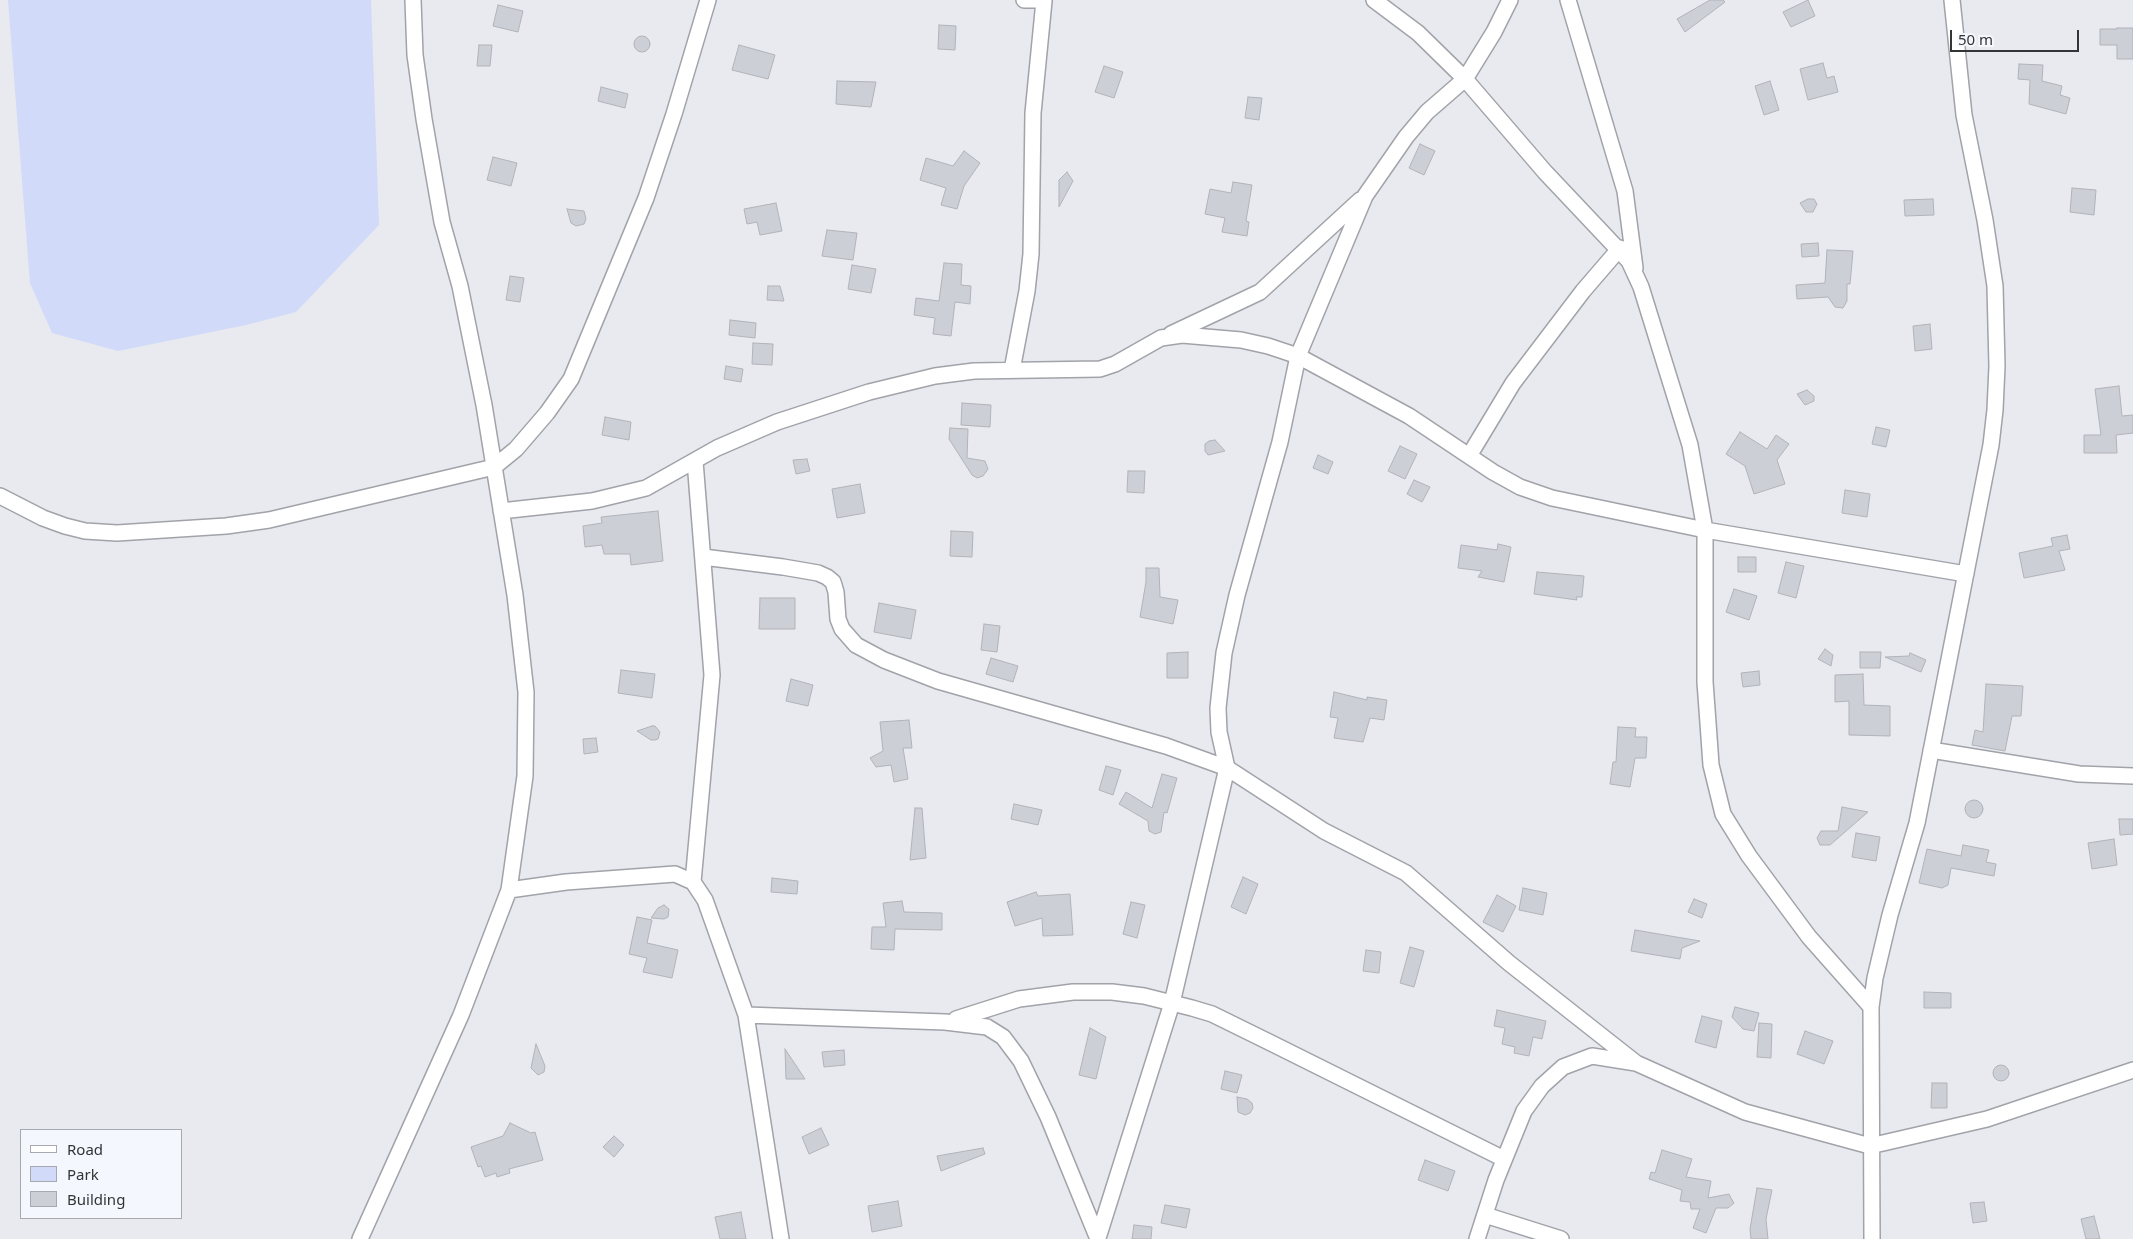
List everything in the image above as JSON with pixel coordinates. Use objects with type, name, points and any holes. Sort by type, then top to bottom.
[{"type":"street","points":[[360,1239],[461,1015],[509,890],[525,776],[526,692],[523,654],[494,467],[460,286],[442,222],[428,147],[415,54],[413,0]]},
{"type":"street","points":[[0,496],[43,518],[65,526],[85,531],[117,533],[226,526],[269,520],[494,467],[516,450],[547,413],[571,379],[646,198],[674,114],[708,0],[712,0]]},
{"type":"street","points":[[1012,370],[1031,254],[1033,114],[1044,1],[1024,0]]},
{"type":"street","points":[[1374,0],[1418,33],[1464,78],[1545,172],[1620,248],[1636,272]]},
{"type":"street","points":[[1098,1238],[1172,1003],[1227,768],[1219,732],[1218,708],[1224,653],[1277,451],[1298,356],[1365,196],[1406,137],[1427,112],[1464,78],[1494,32],[1510,0]]},
{"type":"street","points":[[1568,0],[1625,191],[1636,272],[1690,445],[1705,530],[1705,673],[1711,766],[1723,814],[1750,856],[1810,938],[1871,1007]]},
{"type":"street","points":[[1874,1237],[1870,1146],[1871,1007],[1874,978],[1882,943],[1910,852],[1991,445],[1995,410],[1997,341],[1995,286],[1985,220],[1964,115],[1952,0]]},
{"type":"street","points":[[501,512],[620,496],[661,481],[717,448],[753,432],[869,392],[935,376],[1012,370],[1100,369],[1115,364],[1161,338],[1260,292],[1365,196]]},
{"type":"street","points":[[1469,456],[1513,383],[1583,291],[1620,248]]},
{"type":"street","points":[[1161,338],[1182,335],[1241,340],[1268,346],[1298,356],[1409,416],[1469,456],[1520,487],[1537,494],[1705,530],[1966,574]]},
{"type":"street","points":[[694,882],[712,675],[695,461]]},
{"type":"street","points":[[703,557],[818,573],[833,582],[836,592],[838,619],[842,629],[856,645],[884,660],[938,681],[1166,746],[1227,768],[1324,831],[1406,873],[1508,963],[1636,1063],[1745,1112],[1870,1146],[1987,1119],[2133,1070]]},
{"type":"street","points":[[1931,750],[2079,774],[2133,776]]},
{"type":"street","points":[[509,890],[566,882],[660,874],[675,874],[694,882],[705,900],[746,1015],[781,1239]]},
{"type":"street","points":[[945,1022],[1019,999],[1045,994],[1112,992],[1172,1003],[1220,1018],[1504,1159]]},
{"type":"street","points":[[746,1015],[945,1022],[987,1026],[1003,1036],[1021,1061],[1048,1117],[1098,1238]]},
{"type":"street","points":[[1477,1239],[1504,1159],[1524,1111],[1542,1086],[1564,1067],[1592,1056],[1636,1063]]},
{"type":"street","points":[[1485,1215],[1561,1239]]},
{"type":"green space","points":[[8,0],[371,0],[379,225],[296,312],[246,325],[118,351],[52,333],[30,283]]},
{"type":"building","points":[[1710,0],[1723,0],[1725,2],[1685,32],[1677,19]]},
{"type":"building","points":[[1808,0],[1815,16],[1791,27],[1783,12]]},
{"type":"building","points":[[498,5],[523,11],[518,32],[493,26]]},
{"type":"building","points":[[939,25],[956,26],[955,50],[938,49]]},
{"type":"building","points":[[2133,28],[2133,59],[2117,59],[2117,45],[2100,45],[2100,29]]},
{"type":"building","points":[[642,36],[650,44],[642,52],[634,44]]},
{"type":"building","points":[[479,45],[492,45],[490,66],[477,66]]},
{"type":"building","points":[[739,45],[775,55],[768,79],[732,70]]},
{"type":"building","points":[[1823,63],[1827,78],[1834,76],[1838,92],[1808,100],[1800,69]]},
{"type":"building","points":[[2019,64],[2043,65],[2042,81],[2062,86],[2060,95],[2070,98],[2066,114],[2029,104],[2030,80],[2018,79]]},
{"type":"building","points":[[1104,66],[1123,72],[1114,98],[1095,92]]},
{"type":"building","points":[[837,81],[876,82],[871,107],[836,104]]},
{"type":"building","points":[[1770,81],[1779,110],[1764,115],[1755,86]]},
{"type":"building","points":[[601,87],[628,94],[625,108],[598,101]]},
{"type":"building","points":[[1248,97],[1262,98],[1259,120],[1245,118]]},
{"type":"building","points":[[1420,144],[1435,151],[1424,175],[1409,168]]},
{"type":"building","points":[[964,151],[980,163],[964,186],[957,209],[941,205],[946,188],[920,180],[926,158],[953,166]]},
{"type":"building","points":[[493,157],[517,163],[511,186],[487,180]]},
{"type":"building","points":[[1067,172],[1073,181],[1059,207],[1059,180]]},
{"type":"building","points":[[1233,182],[1252,185],[1246,221],[1249,222],[1247,236],[1222,232],[1225,218],[1205,214],[1210,189],[1231,193]]},
{"type":"building","points":[[2072,188],[2096,190],[2094,215],[2070,212]]},
{"type":"building","points":[[1808,199],[1814,199],[1817,204],[1813,212],[1806,212],[1800,203]]},
{"type":"building","points":[[1933,199],[1934,215],[1905,216],[1904,200]]},
{"type":"building","points":[[776,203],[782,231],[760,235],[757,222],[747,224],[744,209]]},
{"type":"building","points":[[567,209],[584,211],[586,219],[584,224],[576,226],[571,223]]},
{"type":"building","points":[[827,230],[857,233],[853,260],[822,256]]},
{"type":"building","points":[[1818,243],[1819,256],[1802,257],[1801,244]]},
{"type":"building","points":[[1827,250],[1853,251],[1850,284],[1847,284],[1847,301],[1843,308],[1835,307],[1828,297],[1797,299],[1796,285],[1825,283]]},
{"type":"building","points":[[944,263],[962,264],[961,285],[971,286],[970,304],[955,302],[951,336],[933,334],[935,318],[914,315],[916,298],[939,301]]},
{"type":"building","points":[[852,265],[876,269],[871,293],[848,289]]},
{"type":"building","points":[[510,276],[524,278],[520,302],[506,300]]},
{"type":"building","points":[[768,286],[780,286],[784,301],[767,300]]},
{"type":"building","points":[[730,320],[756,323],[755,338],[729,335]]},
{"type":"building","points":[[1930,324],[1932,349],[1915,351],[1913,326]]},
{"type":"building","points":[[753,343],[773,344],[772,365],[752,364]]},
{"type":"building","points":[[726,366],[743,369],[741,382],[724,379]]},
{"type":"building","points":[[2119,386],[2122,416],[2133,415],[2133,433],[2116,435],[2117,453],[2084,453],[2084,435],[2101,435],[2095,389]]},
{"type":"building","points":[[1807,390],[1814,396],[1814,401],[1805,405],[1797,394]]},
{"type":"building","points":[[962,403],[991,405],[990,427],[961,425]]},
{"type":"building","points":[[605,417],[631,422],[629,440],[602,435]]},
{"type":"building","points":[[1876,427],[1890,430],[1886,447],[1872,444]]},
{"type":"building","points":[[950,428],[968,429],[967,458],[985,461],[988,469],[983,476],[977,478],[972,475],[949,439]]},
{"type":"building","points":[[1740,432],[1767,449],[1776,435],[1789,444],[1777,460],[1785,484],[1754,494],[1745,466],[1726,454]]},
{"type":"building","points":[[1215,440],[1225,451],[1208,455],[1205,451],[1205,444]]},
{"type":"building","points":[[1400,446],[1417,454],[1405,479],[1388,471]]},
{"type":"building","points":[[1318,455],[1333,462],[1328,474],[1313,468]]},
{"type":"building","points":[[807,459],[810,471],[796,474],[793,460]]},
{"type":"building","points":[[1128,471],[1145,471],[1144,493],[1127,492]]},
{"type":"building","points":[[1414,480],[1430,487],[1422,502],[1407,494]]},
{"type":"building","points":[[860,484],[865,513],[837,518],[832,489]]},
{"type":"building","points":[[1845,490],[1870,494],[1867,517],[1842,513]]},
{"type":"building","points":[[658,511],[663,561],[631,565],[630,554],[604,554],[602,545],[585,547],[583,526],[602,523],[601,517]]},
{"type":"building","points":[[951,531],[973,532],[972,557],[950,556]]},
{"type":"building","points":[[2067,535],[2070,549],[2059,551],[2065,570],[2024,578],[2019,553],[2053,546],[2051,538]]},
{"type":"building","points":[[1498,544],[1511,547],[1504,582],[1478,577],[1482,571],[1458,568],[1461,545],[1497,550]]},
{"type":"building","points":[[1738,557],[1756,557],[1756,572],[1738,572]]},
{"type":"building","points":[[1786,562],[1804,566],[1796,598],[1778,593]]},
{"type":"building","points":[[1146,568],[1159,568],[1160,597],[1178,600],[1173,624],[1140,617],[1146,582]]},
{"type":"building","points":[[1537,572],[1584,576],[1582,597],[1576,597],[1577,600],[1534,594]]},
{"type":"building","points":[[1734,589],[1757,596],[1749,620],[1726,612]]},
{"type":"building","points":[[760,598],[795,598],[795,629],[759,629]]},
{"type":"building","points":[[879,603],[916,610],[911,639],[874,632]]},
{"type":"building","points":[[984,624],[1000,626],[997,652],[981,650]]},
{"type":"building","points":[[1825,649],[1833,655],[1831,666],[1818,659]]},
{"type":"building","points":[[1188,652],[1188,678],[1167,678],[1167,653]]},
{"type":"building","points":[[1860,652],[1881,652],[1880,668],[1860,668]]},
{"type":"building","points":[[1910,653],[1926,660],[1921,672],[1885,657],[1909,656]]},
{"type":"building","points":[[991,658],[1018,666],[1013,682],[986,674]]},
{"type":"building","points":[[621,670],[655,674],[652,698],[618,693]]},
{"type":"building","points":[[1759,671],[1760,685],[1743,687],[1741,673]]},
{"type":"building","points":[[1863,674],[1864,705],[1890,706],[1890,736],[1849,735],[1849,701],[1835,702],[1835,675]]},
{"type":"building","points":[[791,679],[813,685],[808,706],[786,701]]},
{"type":"building","points":[[1986,684],[2023,686],[2021,716],[2012,716],[2005,751],[1972,745],[1975,730],[1983,732]]},
{"type":"building","points":[[1334,692],[1367,700],[1367,697],[1387,700],[1384,720],[1370,718],[1363,742],[1334,738],[1338,718],[1330,717]]},
{"type":"building","points":[[909,720],[912,748],[903,748],[908,779],[894,782],[891,765],[876,767],[870,758],[883,751],[880,722]]},
{"type":"building","points":[[655,726],[660,732],[658,739],[651,740],[637,731]]},
{"type":"building","points":[[1618,727],[1636,728],[1635,737],[1647,737],[1646,758],[1635,758],[1630,787],[1610,784],[1613,762],[1616,762]]},
{"type":"building","points":[[596,738],[598,752],[584,754],[583,739]]},
{"type":"building","points":[[1106,766],[1121,770],[1113,795],[1099,790]]},
{"type":"building","points":[[1162,774],[1177,778],[1167,813],[1164,812],[1161,832],[1155,834],[1149,831],[1148,821],[1119,804],[1126,792],[1152,808]]},
{"type":"building","points":[[1974,800],[1980,803],[1983,809],[1980,815],[1974,818],[1968,815],[1965,809],[1968,803]]},
{"type":"building","points":[[1014,804],[1042,810],[1038,825],[1011,819]]},
{"type":"building","points":[[1842,807],[1868,812],[1830,845],[1820,845],[1817,838],[1821,831],[1838,831]]},
{"type":"building","points":[[915,808],[922,808],[926,858],[910,860]]},
{"type":"building","points":[[2119,819],[2133,819],[2133,834],[2120,835]]},
{"type":"building","points":[[1856,833],[1880,837],[1876,861],[1852,857]]},
{"type":"building","points":[[2114,839],[2117,865],[2092,869],[2088,843]]},
{"type":"building","points":[[1963,845],[1989,850],[1986,862],[1996,864],[1994,876],[1951,868],[1948,885],[1942,888],[1919,883],[1927,849],[1961,856]]},
{"type":"building","points":[[1243,877],[1258,884],[1246,914],[1231,907]]},
{"type":"building","points":[[772,878],[798,881],[797,894],[771,892]]},
{"type":"building","points":[[1523,888],[1547,893],[1543,915],[1519,910]]},
{"type":"building","points":[[1036,892],[1038,896],[1070,894],[1073,935],[1043,936],[1042,918],[1015,926],[1007,902]]},
{"type":"building","points":[[1497,895],[1516,906],[1503,932],[1483,922]]},
{"type":"building","points":[[1694,899],[1707,904],[1702,918],[1688,912]]},
{"type":"building","points":[[902,901],[904,912],[942,913],[942,930],[895,929],[894,950],[871,949],[872,927],[886,927],[883,903]]},
{"type":"building","points":[[1131,902],[1145,905],[1137,938],[1123,934]]},
{"type":"building","points":[[664,905],[669,909],[668,917],[664,919],[651,918],[658,908]]},
{"type":"building","points":[[637,917],[652,920],[647,943],[678,950],[672,978],[643,972],[647,958],[629,954]]},
{"type":"building","points":[[1635,930],[1700,941],[1682,948],[1680,959],[1631,951]]},
{"type":"building","points":[[1410,947],[1424,951],[1414,987],[1400,983]]},
{"type":"building","points":[[1366,950],[1381,952],[1379,973],[1363,971]]},
{"type":"building","points":[[1924,992],[1951,993],[1951,1008],[1924,1008]]},
{"type":"building","points":[[1735,1007],[1759,1013],[1754,1031],[1743,1029],[1732,1017]]},
{"type":"building","points":[[1497,1010],[1546,1021],[1542,1039],[1533,1037],[1529,1056],[1514,1053],[1515,1047],[1502,1044],[1505,1028],[1494,1026]]},
{"type":"building","points":[[1702,1016],[1722,1021],[1716,1048],[1695,1042]]},
{"type":"building","points":[[1759,1023],[1772,1024],[1771,1058],[1757,1057]]},
{"type":"building","points":[[1090,1028],[1106,1037],[1096,1079],[1079,1075]]},
{"type":"building","points":[[1805,1031],[1833,1041],[1824,1064],[1797,1054]]},
{"type":"building","points":[[536,1044],[545,1066],[544,1072],[538,1075],[531,1068]]},
{"type":"building","points":[[785,1049],[805,1079],[786,1079]]},
{"type":"building","points":[[844,1050],[845,1065],[824,1067],[822,1052]]},
{"type":"building","points":[[2001,1065],[2009,1073],[2001,1081],[1993,1073]]},
{"type":"building","points":[[1225,1071],[1242,1075],[1237,1093],[1221,1089]]},
{"type":"building","points":[[1932,1083],[1947,1083],[1947,1108],[1931,1108]]},
{"type":"building","points":[[1237,1097],[1247,1099],[1252,1103],[1253,1108],[1250,1113],[1245,1115],[1238,1112]]},
{"type":"building","points":[[510,1123],[531,1133],[535,1132],[543,1160],[509,1169],[510,1173],[497,1177],[496,1173],[485,1177],[481,1166],[478,1167],[471,1147],[503,1136]]},
{"type":"building","points":[[821,1128],[829,1145],[809,1154],[802,1137]]},
{"type":"building","points":[[614,1136],[624,1145],[614,1157],[603,1147]]},
{"type":"building","points":[[983,1148],[985,1154],[941,1171],[937,1156]]},
{"type":"building","points":[[1662,1150],[1692,1159],[1686,1177],[1711,1181],[1708,1198],[1729,1194],[1734,1203],[1728,1208],[1716,1208],[1706,1233],[1693,1228],[1700,1209],[1691,1209],[1690,1202],[1680,1201],[1682,1190],[1649,1179],[1651,1172],[1655,1173]]},
{"type":"building","points":[[1425,1160],[1455,1171],[1448,1191],[1418,1180]]},
{"type":"building","points":[[1757,1188],[1772,1190],[1766,1219],[1768,1239],[1751,1239],[1750,1229]]},
{"type":"building","points":[[898,1201],[902,1226],[872,1232],[868,1206]]},
{"type":"building","points":[[1984,1202],[1987,1221],[1973,1223],[1970,1203]]},
{"type":"building","points":[[1165,1205],[1190,1209],[1186,1228],[1161,1223]]},
{"type":"building","points":[[741,1212],[746,1239],[720,1239],[715,1217]]},
{"type":"building","points":[[2094,1216],[2100,1239],[2086,1239],[2081,1219]]},
{"type":"building","points":[[1134,1225],[1152,1227],[1151,1239],[1132,1239]]}]
